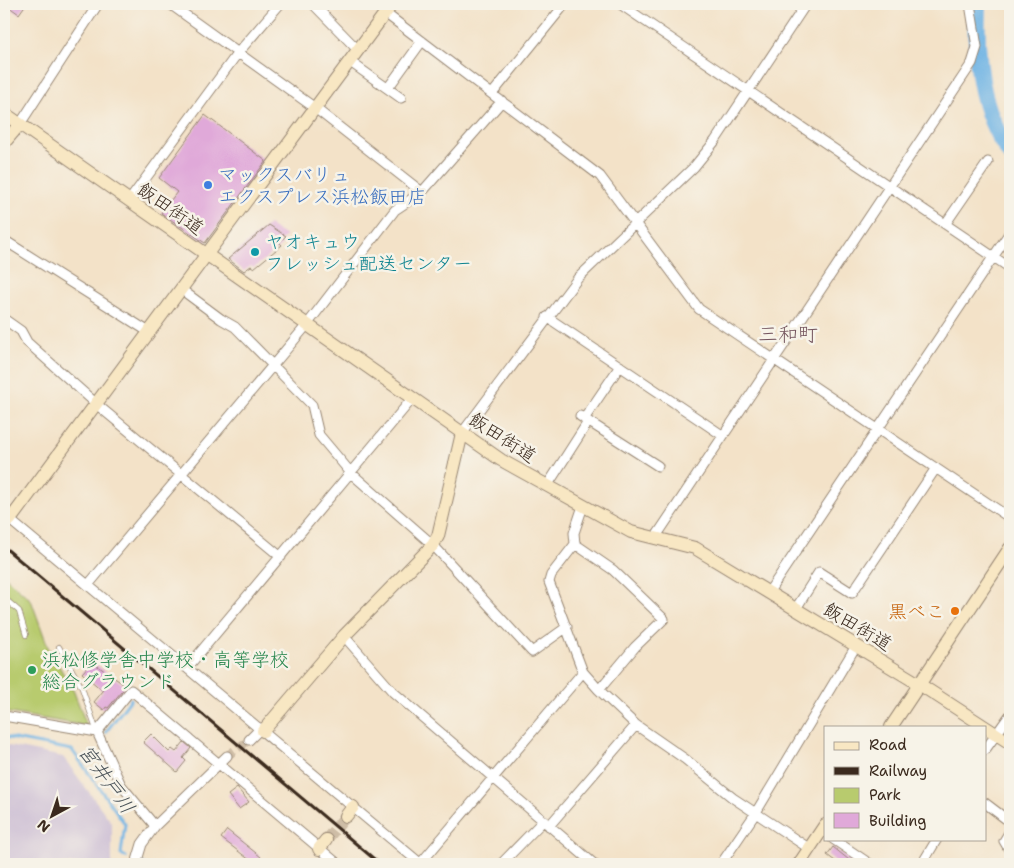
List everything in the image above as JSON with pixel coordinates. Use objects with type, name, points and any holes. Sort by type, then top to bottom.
[{"type":"street","points":[[4,143],[20,124],[98,4]]},
{"type":"street","points":[[170,4],[237,54],[315,108],[422,192]]},
{"type":"street","points":[[129,201],[237,54],[280,4]]},
{"type":"street","points":[[313,4],[357,49]]},
{"type":"street","points":[[492,94],[565,4]]},
{"type":"street","points":[[620,4],[1010,268]]},
{"type":"street","points":[[249,740],[262,729],[344,636],[433,545],[438,536],[462,433],[578,278],[694,167],[806,4]]},
{"type":"street","points":[[654,538],[972,63],[977,47],[970,4]]},
{"type":"street","points":[[583,672],[421,864],[350,812],[262,729],[6,521],[98,403],[388,9],[422,41],[600,176],[699,309],[1010,518]]},
{"type":"street","points":[[388,88],[422,41]]},
{"type":"street","points":[[349,61],[401,98]]},
{"type":"street","points":[[88,586],[306,326],[395,210],[422,192],[502,101]]},
{"type":"street","name":"飯田街道","points":[[4,113],[306,326],[501,460],[631,532],[695,548],[919,684],[984,726]]},
{"type":"street","points":[[946,223],[988,162]]},
{"type":"street","points":[[4,179],[4,211]]},
{"type":"street","points":[[768,593],[1010,232]]},
{"type":"street","points":[[4,240],[149,332]]},
{"type":"street","points":[[182,290],[235,327],[312,405],[319,435],[351,473],[433,545],[532,652],[567,627]]},
{"type":"street","points":[[547,317],[722,435]]},
{"type":"street","points":[[4,319],[21,331],[27,342],[280,557]]},
{"type":"street","points":[[547,486],[584,419],[620,366]]},
{"type":"street","points":[[187,668],[412,399]]},
{"type":"street","points":[[584,419],[658,466]]},
{"type":"street","points":[[795,610],[819,572],[852,593],[936,468]]},
{"type":"street","points":[[582,506],[574,534],[575,544],[550,574],[549,582],[583,672],[636,724],[755,814],[810,849]]},
{"type":"street","points":[[575,544],[613,570],[664,619],[635,647],[600,690]]},
{"type":"street","points":[[891,726],[1010,548]]},
{"type":"street","points":[[344,636],[393,692],[594,864]]},
{"type":"street","points":[[721,864],[755,814],[856,646]]},
{"type":"street","points":[[97,732],[131,690],[217,764],[322,844],[338,864]]},
{"type":"street","points":[[986,749],[1010,714]]},
{"type":"street","points":[[4,716],[97,732]]},
{"type":"street","points":[[502,864],[546,823],[636,724]]},
{"type":"street","name":"飯田街道","points":[[986,728],[1010,744]]},
{"type":"street","points":[[97,732],[121,785],[155,826]]},
{"type":"street","points":[[136,864],[142,844],[155,826],[227,756]]},
{"type":"street","points":[[986,804],[1010,822]]},
{"type":"street","points":[[799,864],[824,830]]},
{"type":"street","points":[[1010,831],[1004,841],[1010,851]]},
{"type":"street","points":[[834,840],[870,864]]},
{"type":"street","points":[[922,864],[935,840]]},
{"type":"lane","points":[[4,598],[19,611],[26,635]]},
{"type":"lane","points":[[59,647],[82,688],[97,732]]},
{"type":"shaded area","points":[[4,745],[63,757],[112,823],[112,864],[4,864]]},
{"type":"green space","name":"浜松修学舎中学校・高等学校 総合グラウンド","points":[[4,576],[31,600],[48,647],[74,692],[87,726],[4,712]]},
{"type":"building","points":[[5,4],[26,4],[19,14]]},
{"type":"building","name":"マックスバリュ エクスプレス浜松飯田店","points":[[205,115],[266,161],[205,243],[161,213],[177,192],[159,178]]},
{"type":"building","name":"ヤオキュウ フレッシュ配送センター","points":[[269,225],[286,236],[279,242],[282,245],[254,268],[251,266],[244,271],[228,259]]},
{"type":"building","points":[[92,662],[126,686],[108,708],[106,707],[104,710],[94,702],[103,691],[82,673]]},
{"type":"building","points":[[151,734],[169,752],[172,749],[176,752],[184,742],[191,748],[183,758],[186,761],[177,772],[143,742]]},
{"type":"building","points":[[237,788],[249,802],[239,809],[228,795]]},
{"type":"building","points":[[227,830],[261,857],[255,864],[221,838]]},
{"type":"building","points":[[833,847],[854,864],[839,864],[827,855]]},
{"type":"waterway","points":[[977,4],[978,62],[985,101],[991,119],[1010,153]]},
{"type":"waterway","points":[[106,732],[131,699]]},
{"type":"waterway","name":"宮井戸川","points":[[4,737],[72,750],[125,824],[121,854],[126,857]]},
{"type":"tunnel","points":[[227,756],[249,740]]},
{"type":"tunnel","points":[[326,840],[346,816]]},
{"type":"railway","points":[[4,547],[380,864]]},
{"type":"place","name":"マックスバリュ エクスプレス浜松飯田店","points":[[208,185]]},
{"type":"place","name":"ヤオキュウ フレッシュ配送センター","points":[[255,252]]},
{"type":"place","name":"黒べこ","points":[[955,611]]},
{"type":"place","name":"浜松修学舎中学校・高等学校 総合グラウンド","points":[[32,670]]},
{"type":"district","name":"三和町","points":[[788,334]]}]
